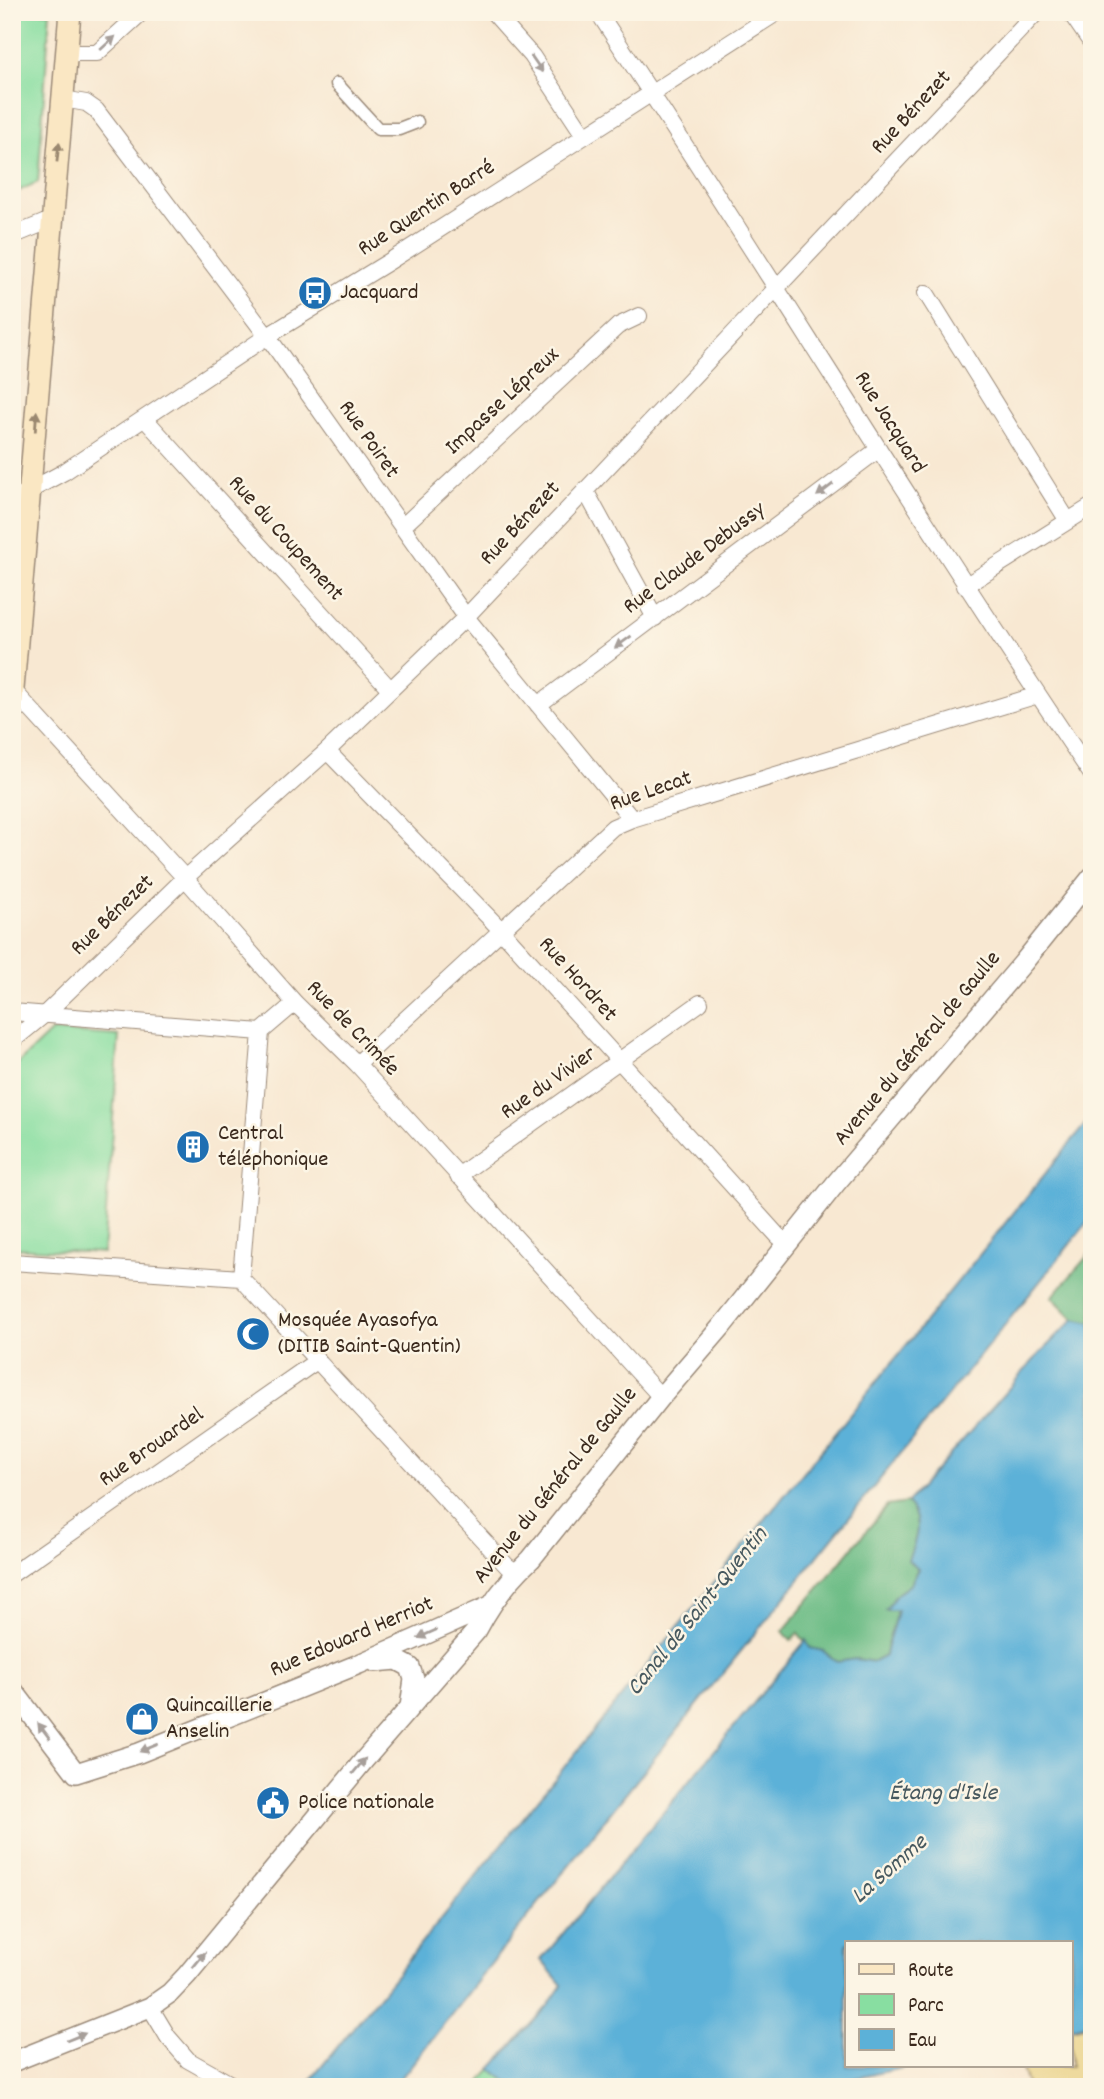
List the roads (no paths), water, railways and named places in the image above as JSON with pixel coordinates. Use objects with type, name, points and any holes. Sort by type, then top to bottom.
[{"type":"main road","points":[[12,701],[21,494],[51,220],[69,12]]},
{"type":"street","points":[[67,54],[97,52],[142,12]]},
{"type":"street","points":[[493,12],[533,56],[584,135]]},
{"type":"street","name":"Rue Jacquard","points":[[598,12],[880,449],[965,586],[1092,775]]},
{"type":"street","name":"Rue Quentin Barré","points":[[21,494],[64,472],[266,337],[390,261],[778,12]]},
{"type":"street","name":"Rue Bénezet","points":[[12,1041],[45,1014],[186,878],[327,751],[466,617],[1037,12]]},
{"type":"street","points":[[1070,12],[1092,44]]},
{"type":"street","points":[[337,84],[378,129],[400,129],[417,121]]},
{"type":"street","name":"Rue Poiret","points":[[63,99],[86,103],[96,110],[266,337],[466,617],[632,819]]},
{"type":"street","points":[[12,236],[51,220]]},
{"type":"street","points":[[926,293],[1068,521]]},
{"type":"street","name":"Impasse Lépreux","points":[[402,527],[618,326],[639,316]]},
{"type":"street","name":"Rue du Coupement","points":[[145,419],[390,689]]},
{"type":"street","name":"Rue Claude Debussy","points":[[538,705],[880,449]]},
{"type":"street","points":[[584,490],[655,618]]},
{"type":"street","points":[[965,586],[1092,506]]},
{"type":"street","name":"Rue de Crimée","points":[[13,690],[186,878],[295,1003],[356,1064],[661,1396]]},
{"type":"street","name":"Rue Lecat","points":[[356,1064],[613,827],[1038,695]]},
{"type":"street","name":"Rue Hordret","points":[[327,751],[502,931],[788,1244]]},
{"type":"street","name":"Avenue du Général de Gaulle","points":[[12,2062],[150,2007],[170,1993],[187,1975],[356,1769],[477,1630],[490,1606],[516,1572],[531,1559],[836,1183],[1092,877]]},
{"type":"street","points":[[241,1278],[261,1032],[295,1003]]},
{"type":"street","name":"Rue du Vivier","points":[[458,1175],[700,1003]]},
{"type":"street","points":[[12,1012],[261,1032]]},
{"type":"street","points":[[12,1262],[241,1278],[507,1566],[516,1572]]},
{"type":"street","name":"Rue Brouardel","points":[[12,1574],[318,1360]]},
{"type":"street","name":"Rue Edouard Herriot","points":[[12,1689],[76,1773],[139,1753],[359,1664],[490,1606]]},
{"type":"street","points":[[359,1664],[397,1660],[410,1667],[414,1679],[410,1708]]},
{"type":"street","points":[[150,2007],[168,2037],[188,2060],[236,2087]]},
{"type":"water","name":"Canal de Saint-Quentin","points":[[1092,1116],[1092,1217],[602,1823],[394,2087],[305,2087]]},
{"type":"water","name":"Étang d'Isle","points":[[1074,1319],[1092,1323],[1092,2023],[1072,2028],[1072,1941],[845,1941],[845,2068],[901,2068],[818,2087],[514,2087],[491,2069],[547,2007],[562,1985],[541,1960],[806,1640],[810,1648],[823,1651],[837,1662],[856,1659],[874,1662],[885,1656],[897,1610],[885,1610],[897,1594],[911,1584],[918,1569],[908,1560],[916,1538],[917,1523],[907,1503],[1041,1352]]},
{"type":"place","name":"Jacquard","points":[[315,293]]},
{"type":"place","name":"Central téléphonique","points":[[193,1147]]},
{"type":"place","name":"Mosquée Ayasofya (DITIB Saint-Quentin)","points":[[253,1334]]},
{"type":"place","name":"Quincaillerie Anselin","points":[[142,1719]]},
{"type":"place","name":"Police nationale","points":[[273,1803]]},
{"type":"water label","name":"La Somme","points":[[890,1870]]}]
